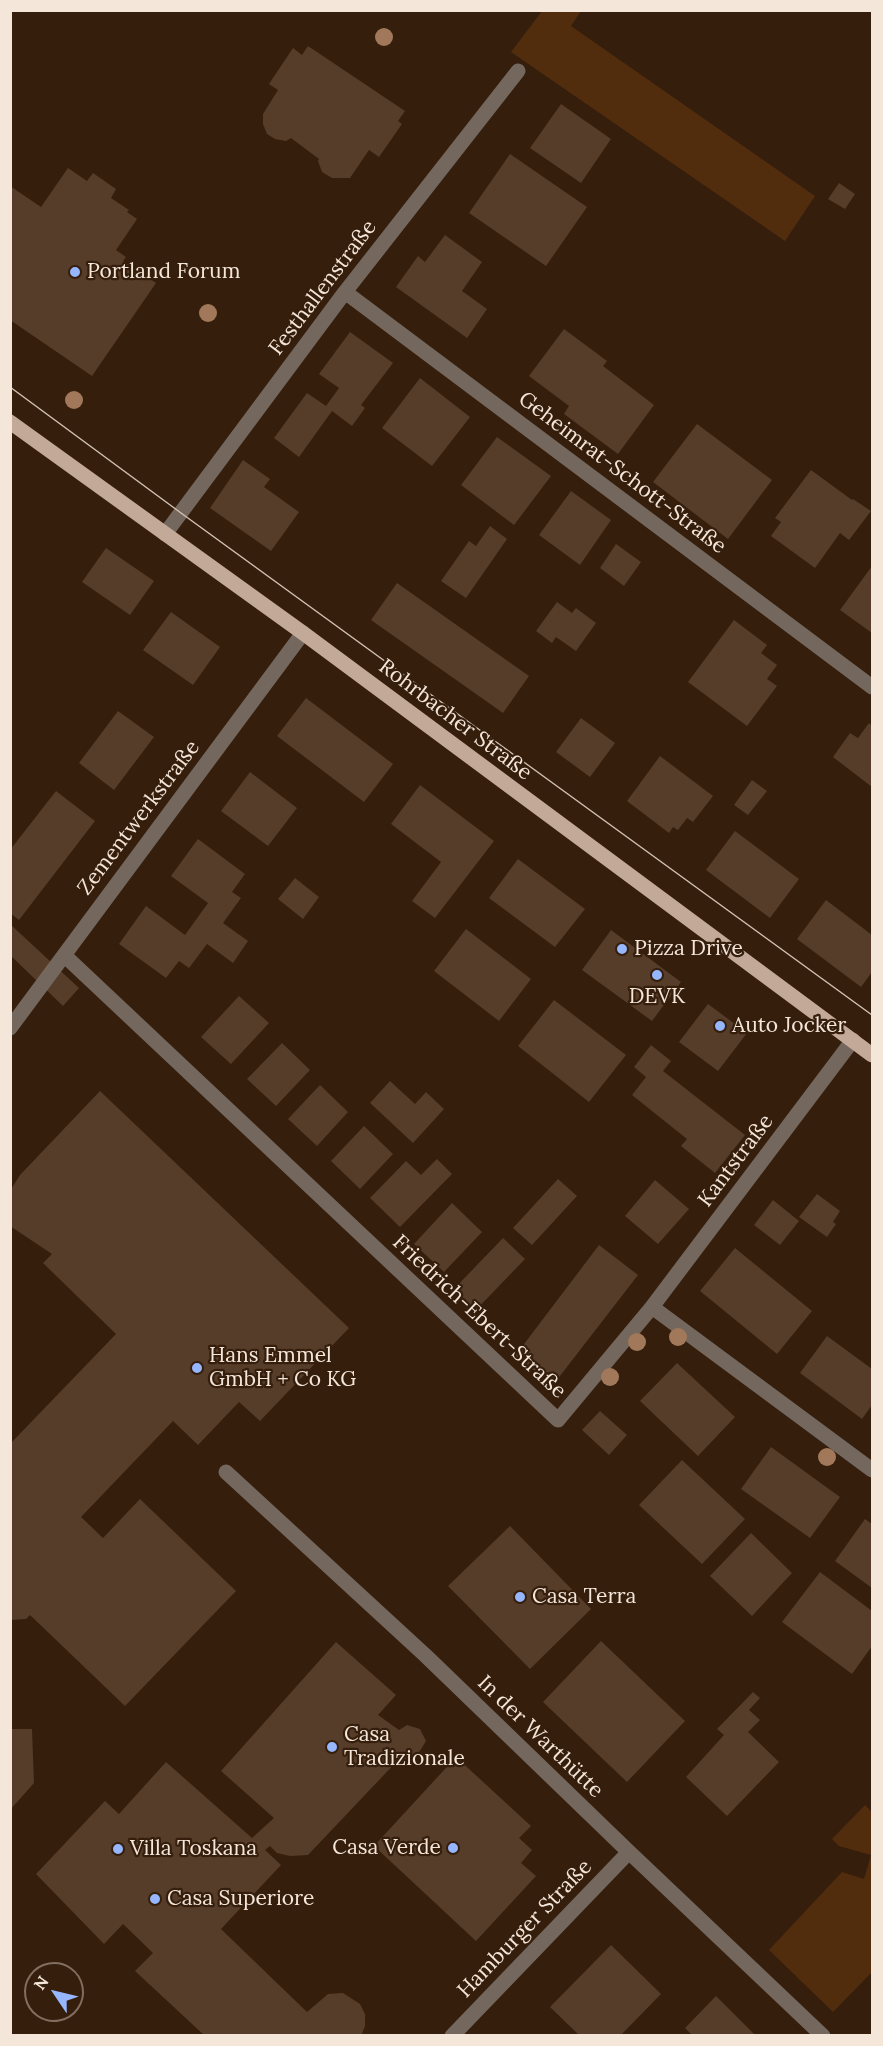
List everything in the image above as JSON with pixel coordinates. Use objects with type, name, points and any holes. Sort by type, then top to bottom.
[{"type":"main road","name":"Rohrbacher Straße","points":[[10,422],[303,633],[873,1054]]},
{"type":"street","name":"Festhallenstraße","points":[[165,534],[345,292],[518,72]]},
{"type":"street","name":"Geheimrat-Schott-Straße","points":[[345,292],[873,687]]},
{"type":"street","name":"Zementwerkstraße","points":[[10,1028],[303,633]]},
{"type":"street","name":"Friedrich-Ebert-Straße","points":[[64,955],[558,1420],[652,1307]]},
{"type":"street","name":"Kantstraße","points":[[652,1307],[854,1040]]},
{"type":"street","points":[[652,1307],[873,1470]]},
{"type":"street","name":"In der Warthütte","points":[[226,1472],[426,1656],[628,1852],[823,2036]]},
{"type":"street","name":"Hamburger Straße","points":[[452,2036],[628,1852]]},
{"type":"shaded area","points":[[542,11],[581,11],[571,26],[815,196],[785,241],[511,52]]},
{"type":"shaded area","points":[[865,1805],[872,1812],[872,1972],[833,2012],[769,1950],[842,1872],[864,1879],[871,1855],[839,1846],[832,1839]]},
{"type":"building","points":[[308,46],[405,111],[398,121],[402,124],[379,157],[369,150],[350,178],[332,178],[322,172],[319,159],[291,138],[286,141],[275,139],[267,134],[263,124],[263,114],[278,90],[269,84],[293,48],[302,55]]},
{"type":"building","points":[[561,104],[611,139],[581,183],[530,148]]},
{"type":"building","points":[[510,154],[587,207],[546,266],[469,213]]},
{"type":"building","name":"Portland Forum","points":[[68,168],[87,181],[93,173],[116,189],[111,198],[129,210],[127,212],[137,219],[116,250],[126,257],[123,261],[156,283],[92,376],[10,320],[10,186],[41,207]]},
{"type":"building","points":[[839,183],[855,194],[845,209],[828,199]]},
{"type":"building","points":[[445,235],[482,262],[462,291],[487,309],[467,338],[396,287],[418,256],[425,262]]},
{"type":"building","points":[[564,329],[607,361],[603,366],[654,405],[618,454],[564,414],[569,406],[529,376]]},
{"type":"building","points":[[350,332],[393,363],[361,405],[365,408],[352,426],[332,411],[299,457],[274,438],[307,393],[326,406],[339,388],[319,374]]},
{"type":"building","points":[[420,378],[470,417],[432,466],[382,428]]},
{"type":"building","points":[[697,424],[772,480],[728,539],[653,482]]},
{"type":"building","points":[[497,437],[551,476],[514,525],[461,485]]},
{"type":"building","points":[[243,460],[270,479],[264,487],[299,512],[271,551],[210,508]]},
{"type":"building","points":[[811,470],[871,511],[849,540],[840,533],[815,568],[771,536],[781,522],[775,518]]},
{"type":"building","points":[[571,491],[611,520],[580,565],[539,535]]},
{"type":"building","points":[[490,526],[507,539],[466,598],[441,581],[469,541],[476,546]]},
{"type":"building","points":[[616,544],[641,562],[624,586],[600,568]]},
{"type":"building","points":[[106,548],[154,581],[130,615],[82,582]]},
{"type":"building","points":[[872,566],[872,633],[840,610]]},
{"type":"building","points":[[397,583],[529,676],[503,713],[371,620]]},
{"type":"building","points":[[557,602],[572,613],[576,608],[596,623],[576,651],[556,637],[552,643],[536,631]]},
{"type":"building","points":[[171,612],[220,647],[193,685],[143,650]]},
{"type":"building","points":[[734,620],[767,645],[761,653],[777,665],[767,679],[777,686],[747,726],[688,682]]},
{"type":"building","points":[[306,698],[393,764],[364,802],[277,736]]},
{"type":"building","points":[[118,711],[154,737],[114,790],[79,763]]},
{"type":"building","points":[[581,718],[615,743],[590,777],[556,752]]},
{"type":"building","points":[[869,723],[872,726],[872,787],[833,757],[850,733],[858,738]]},
{"type":"building","points":[[660,756],[713,796],[693,822],[687,818],[678,830],[673,827],[669,833],[627,801]]},
{"type":"building","points":[[250,772],[297,808],[268,846],[221,811]]},
{"type":"building","points":[[752,780],[767,791],[748,815],[734,805]]},
{"type":"building","points":[[420,785],[494,841],[435,918],[412,901],[441,862],[391,824]]},
{"type":"building","points":[[56,791],[95,821],[19,920],[10,913],[10,850]]},
{"type":"building","points":[[735,831],[799,879],[770,918],[706,870]]},
{"type":"building","points":[[198,839],[245,874],[232,892],[241,898],[223,923],[248,941],[233,963],[207,944],[189,968],[179,961],[166,978],[119,944],[146,906],[185,935],[208,903],[171,876]]},
{"type":"building","points":[[518,859],[585,909],[555,947],[489,898]]},
{"type":"building","points":[[295,878],[319,897],[303,919],[278,899]]},
{"type":"building","points":[[826,900],[872,935],[872,972],[861,987],[797,939]]},
{"type":"building","points":[[10,924],[79,988],[63,1006],[10,955]]},
{"type":"building","points":[[466,929],[531,979],[499,1021],[434,971]]},
{"type":"building","points":[[611,930],[681,982],[652,1021],[582,970]]},
{"type":"building","points":[[239,996],[269,1023],[231,1064],[201,1037]]},
{"type":"building","points":[[554,1000],[626,1055],[589,1102],[518,1046]]},
{"type":"building","points":[[708,1004],[747,1033],[718,1071],[679,1042]]},
{"type":"building","points":[[282,1043],[310,1070],[276,1106],[247,1079]]},
{"type":"building","points":[[651,1045],[671,1061],[663,1071],[745,1135],[715,1173],[681,1146],[687,1139],[632,1095],[646,1077],[634,1067]]},
{"type":"building","points":[[390,1081],[415,1104],[426,1092],[444,1109],[413,1143],[370,1103]]},
{"type":"building","points":[[320,1085],[348,1112],[317,1146],[288,1119]]},
{"type":"building","name":"Hans Emmel GmbH + Co KG","points":[[100,1091],[349,1328],[260,1421],[239,1402],[198,1445],[173,1421],[81,1517],[103,1538],[140,1499],[236,1591],[125,1706],[30,1615],[26,1619],[10,1620],[10,1444],[116,1334],[43,1263],[52,1254],[10,1226],[10,1191],[20,1175]]},
{"type":"building","points":[[364,1126],[393,1154],[360,1189],[331,1161]]},
{"type":"building","points":[[437,1159],[452,1174],[400,1227],[370,1198],[406,1161],[421,1175]]},
{"type":"building","points":[[558,1179],[577,1196],[532,1245],[513,1228]]},
{"type":"building","points":[[655,1180],[689,1209],[658,1244],[625,1216]]},
{"type":"building","points":[[817,1194],[840,1211],[833,1222],[836,1224],[827,1237],[799,1217]]},
{"type":"building","points":[[773,1200],[799,1221],[780,1245],[754,1225]]},
{"type":"building","points":[[452,1203],[482,1232],[444,1272],[414,1244]]},
{"type":"building","points":[[503,1238],[525,1259],[474,1312],[452,1291]]},
{"type":"building","points":[[599,1245],[638,1275],[553,1385],[515,1356]]},
{"type":"building","points":[[735,1248],[812,1311],[777,1354],[700,1291]]},
{"type":"building","points":[[827,1336],[872,1369],[872,1405],[862,1419],[800,1373]]},
{"type":"building","points":[[677,1363],[735,1417],[698,1456],[640,1401]]},
{"type":"building","points":[[600,1411],[627,1435],[609,1455],[582,1430]]},
{"type":"building","points":[[771,1447],[840,1497],[810,1538],[741,1489]]},
{"type":"building","points":[[682,1460],[745,1519],[702,1564],[639,1505]]},
{"type":"building","points":[[865,1519],[872,1524],[872,1588],[835,1561]]},
{"type":"building","name":"Casa Terra","points":[[510,1526],[591,1609],[530,1669],[448,1586]]},
{"type":"building","points":[[751,1533],[792,1573],[752,1616],[710,1576]]},
{"type":"building","points":[[820,1572],[872,1611],[872,1646],[852,1674],[782,1622]]},
{"type":"building","points":[[601,1641],[685,1721],[627,1782],[543,1702]]},
{"type":"building","name":"Casa Superiore","points":[[336,1642],[396,1695],[378,1715],[399,1730],[407,1725],[420,1729],[426,1741],[418,1754],[408,1761],[399,1759],[308,1855],[290,1856],[277,1853],[270,1846],[265,1850],[281,1865],[221,1929],[307,2012],[328,1994],[343,1993],[360,2004],[365,2014],[365,2026],[361,2036],[205,2036],[135,1971],[153,1953],[123,1924],[104,1944],[36,1874],[105,1801],[119,1814],[166,1762],[252,1838],[274,1818],[221,1771]]},
{"type":"building","points":[[753,1692],[760,1698],[749,1710],[760,1720],[748,1732],[779,1762],[727,1816],[686,1777],[724,1735],[717,1729]]},
{"type":"building","points":[[10,1729],[32,1729],[34,1783],[10,1810]]},
{"type":"building","name":"Casa Verde","points":[[456,1757],[531,1826],[519,1838],[532,1850],[521,1863],[536,1876],[476,1941],[374,1846]]},
{"type":"building","points":[[611,1945],[661,1994],[620,2036],[580,2036],[550,2007]]},
{"type":"building","points":[[716,1996],[756,2036],[693,2036],[685,2028]]},
{"type":"tram line","points":[[10,387],[872,1015]]},
{"type":"place","name":"Portland Forum","points":[[75,272]]},
{"type":"place","name":"Pizza Drive","points":[[622,949]]},
{"type":"place","name":"DEVK","points":[[657,975]]},
{"type":"place","name":"Auto Jocker","points":[[720,1026]]},
{"type":"place","name":"Hans Emmel GmbH + Co KG","points":[[197,1368]]},
{"type":"place","name":"Casa Terra","points":[[520,1597]]},
{"type":"place","name":"Casa Tradizionale","points":[[332,1747]]},
{"type":"place","name":"Casa Verde","points":[[453,1848]]},
{"type":"place","name":"Villa Toskana","points":[[118,1849]]},
{"type":"place","name":"Casa Superiore","points":[[155,1899]]}]
